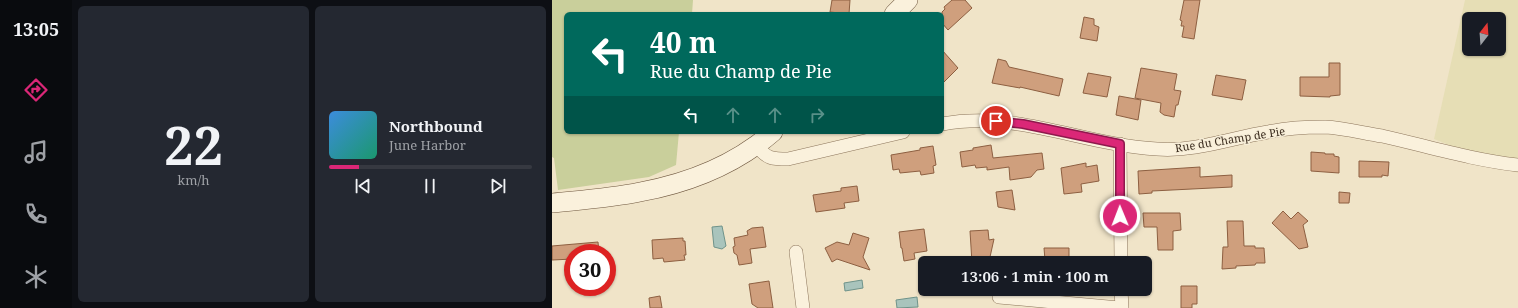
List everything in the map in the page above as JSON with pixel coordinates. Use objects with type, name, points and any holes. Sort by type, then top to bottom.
[{"type":"street","points":[[896,12],[908,0]]},
{"type":"street","name":"Rue du Champ de Pie","points":[[944,124],[956,121],[983,120],[1023,124],[1120,144],[1158,150],[1189,148],[1267,132],[1297,128],[1325,128],[1354,131],[1480,159],[1518,165]]},
{"type":"street","points":[[552,204],[641,192],[701,176],[726,164],[757,146],[771,134]]},
{"type":"street","points":[[757,146],[770,158],[788,159],[894,134]]},
{"type":"street","points":[[1120,144],[1121,256]]},
{"type":"street","points":[[796,252],[803,308]]},
{"type":"street","points":[[999,296],[999,298],[1120,308],[1121,296]]},
{"type":"shaded area","points":[[1465,0],[1518,0],[1518,173],[1434,139],[1462,13],[1462,56],[1506,56],[1506,12],[1462,12]]},
{"type":"green space","points":[[552,0],[693,0],[692,12],[564,12],[564,134],[679,134],[676,165],[649,177],[558,190],[554,158],[552,157]]},
{"type":"water","points":[[722,226],[726,246],[722,249],[714,247],[712,227]]},
{"type":"water","points":[[862,280],[863,288],[845,291],[844,283]]},
{"type":"water","points":[[917,297],[918,307],[897,308],[896,300]]},
{"type":"building","points":[[832,0],[850,0],[849,12],[830,12]]},
{"type":"building","points":[[952,0],[965,0],[972,8],[948,30],[944,25],[944,12],[942,12],[945,9],[944,7]]},
{"type":"building","points":[[1184,0],[1200,0],[1194,39],[1182,37],[1184,26],[1181,26],[1182,21],[1180,20]]},
{"type":"building","points":[[1084,17],[1094,19],[1094,25],[1099,27],[1097,41],[1080,38]]},
{"type":"building","points":[[944,52],[958,68],[944,82]]},
{"type":"building","points":[[998,59],[1006,61],[1009,67],[1063,79],[1059,96],[1020,87],[992,83]]},
{"type":"building","points":[[1329,63],[1340,63],[1340,95],[1330,97],[1300,96],[1300,77],[1329,77]]},
{"type":"building","points":[[1141,68],[1177,74],[1174,90],[1181,91],[1174,117],[1164,115],[1160,112],[1161,103],[1135,98]]},
{"type":"building","points":[[1088,73],[1111,77],[1107,97],[1083,93]]},
{"type":"building","points":[[1216,75],[1246,80],[1242,100],[1212,95]]},
{"type":"building","points":[[1119,96],[1141,100],[1138,120],[1116,115]]},
{"type":"building","points":[[991,145],[993,158],[1042,153],[1044,169],[1037,170],[1031,177],[1010,180],[1009,167],[987,170],[987,167],[976,168],[975,165],[962,167],[960,152]]},
{"type":"building","points":[[933,146],[936,165],[933,166],[934,173],[921,175],[920,171],[900,173],[899,169],[893,170],[891,155]]},
{"type":"building","points":[[1311,152],[1334,154],[1334,156],[1339,157],[1339,173],[1311,171]]},
{"type":"building","points":[[1359,161],[1389,162],[1388,176],[1382,175],[1382,177],[1359,177]]},
{"type":"building","points":[[1086,163],[1086,167],[1097,165],[1099,181],[1081,184],[1082,192],[1064,194],[1061,168]]},
{"type":"building","points":[[1200,167],[1200,177],[1232,175],[1232,187],[1152,191],[1152,193],[1139,194],[1138,171]]},
{"type":"building","points":[[857,186],[859,201],[844,203],[845,208],[816,212],[813,195],[841,191],[841,188]]},
{"type":"building","points":[[1012,190],[1015,210],[998,207],[996,192]]},
{"type":"building","points":[[1339,192],[1350,193],[1349,203],[1339,203]]},
{"type":"building","points":[[1283,211],[1291,219],[1298,212],[1308,221],[1303,225],[1308,247],[1299,249],[1272,223]]},
{"type":"building","points":[[1143,213],[1180,213],[1181,230],[1173,231],[1173,250],[1158,250],[1157,227],[1144,227]]},
{"type":"building","points":[[1227,221],[1243,221],[1244,246],[1264,248],[1265,263],[1256,263],[1255,265],[1236,266],[1236,268],[1222,269],[1223,247],[1228,247]]},
{"type":"building","points":[[763,227],[766,247],[750,249],[752,263],[739,265],[737,255],[734,253],[734,238],[748,235],[747,231],[752,228]]},
{"type":"building","points":[[924,229],[927,251],[914,253],[915,259],[904,261],[899,232]]},
{"type":"building","points":[[988,230],[989,240],[994,239],[990,256],[972,256],[970,231]]},
{"type":"building","points":[[853,233],[869,238],[863,257],[870,270],[837,259],[832,262],[825,248],[837,242],[849,245]]},
{"type":"building","points":[[683,238],[683,241],[685,241],[685,260],[664,262],[663,258],[653,259],[652,240]]},
{"type":"building","points":[[598,242],[598,244],[575,244]]},
{"type":"building","points":[[564,245],[564,259],[552,260],[552,246]]},
{"type":"building","points":[[1044,248],[1069,248],[1069,256],[1045,256]]},
{"type":"building","points":[[769,281],[773,308],[758,308],[752,304],[749,284]]},
{"type":"building","points":[[1181,286],[1197,286],[1197,304],[1192,304],[1192,308],[1181,308]]},
{"type":"building","points":[[660,296],[662,308],[650,308],[649,298]]},
{"type":"route","points":[[996,121],[1023,124],[1120,144],[1120,216]]}]
